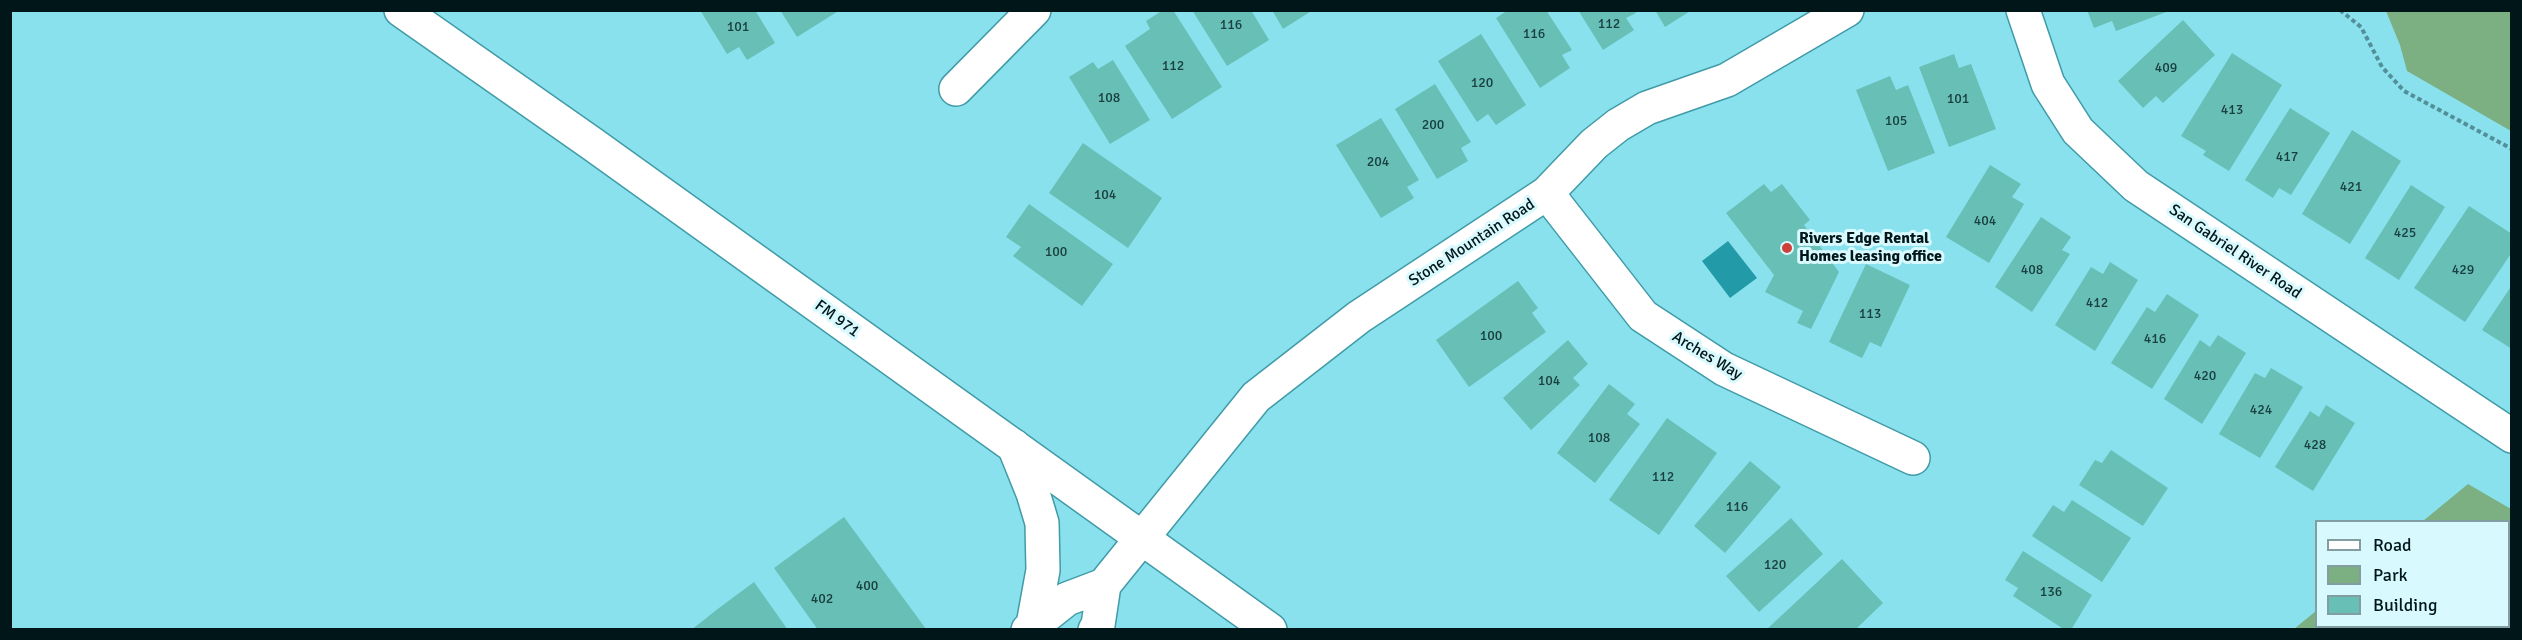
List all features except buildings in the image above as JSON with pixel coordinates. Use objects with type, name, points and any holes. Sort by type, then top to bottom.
[{"type":"street","name":"FM 971","points":[[401,10],[610,156],[1270,630]]},
{"type":"street","points":[[956,88],[1034,10]]},
{"type":"street","name":"Stone Mountain Road","points":[[1104,585],[1256,397],[1359,316],[1547,194],[1594,144],[1618,125],[1647,108],[1727,80],[1847,10]]},
{"type":"street","name":"San Gabriel River Road","points":[[2023,10],[2048,84],[2078,131],[2136,186],[2511,436]]},
{"type":"street","name":"Arches Way","points":[[1547,194],[1643,316],[1724,369],[1914,458]]},
{"type":"street","points":[[1014,446],[1034,493],[1042,523],[1043,570],[1031,627]]},
{"type":"street","points":[[1031,627],[1067,599],[1104,585],[1098,625],[1095,630]]},
{"type":"path","points":[[2340,10],[2361,27],[2382,67],[2404,91],[2511,149]]},
{"type":"green space","points":[[2386,11],[2511,11],[2511,131],[2407,71],[2400,45]]},
{"type":"green space","points":[[2468,484],[2511,509],[2511,629],[2294,629],[2315,612],[2315,628],[2510,628],[2510,520],[2424,520]]},
{"type":"water","points":[[1728,241],[1757,278],[1730,298],[1702,261]]},
{"type":"place","name":"Rivers Edge Rental Homes leasing office","points":[[1787,248]]}]
